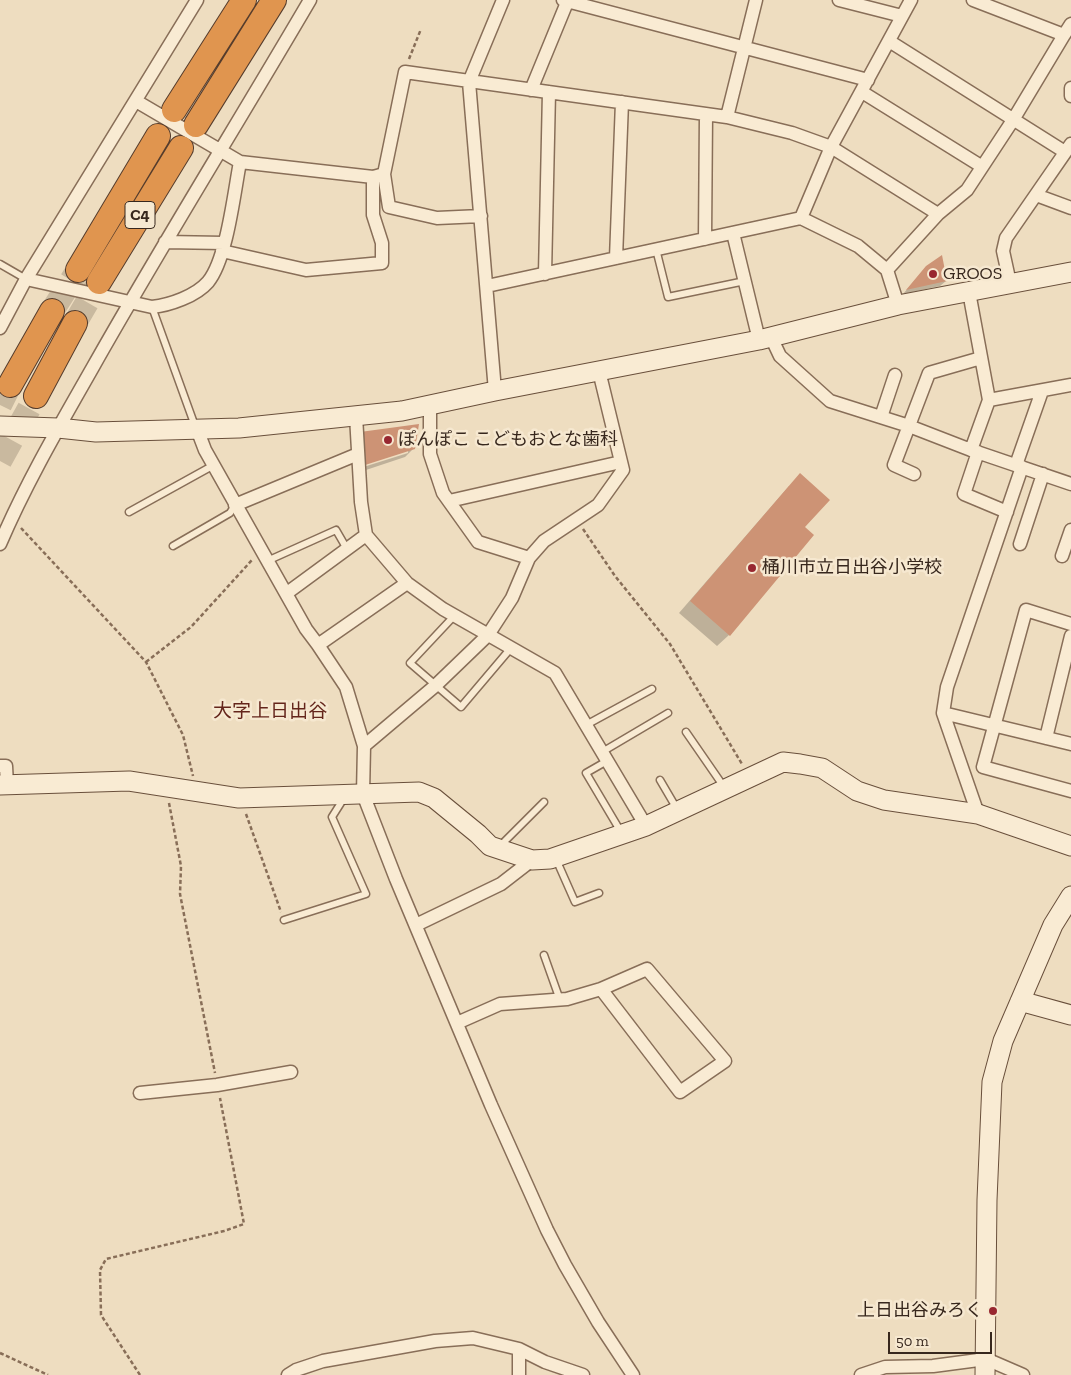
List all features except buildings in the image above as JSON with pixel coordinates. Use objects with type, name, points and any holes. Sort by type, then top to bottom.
[{"type":"highway","points":[[174,110],[244,0]]},
{"type":"highway","points":[[196,125],[274,0]]},
{"type":"highway","name":"C4","points":[[78,270],[158,136]]},
{"type":"highway","name":"C4","points":[[99,282],[181,148]]},
{"type":"highway","points":[[10,385],[52,311]]},
{"type":"highway","points":[[36,396],[75,323]]},
{"type":"street","points":[[0,328],[26,279],[197,0]]},
{"type":"street","points":[[0,544],[11,517],[58,428],[129,302],[219,151],[254,97],[310,0]]},
{"type":"street","points":[[495,391],[469,82],[504,0]]},
{"type":"street","points":[[726,117],[756,0]]},
{"type":"street","points":[[839,0],[902,16]]},
{"type":"street","points":[[801,218],[831,147],[911,0]]},
{"type":"street","points":[[887,270],[938,214],[967,190],[1068,31],[973,0]]},
{"type":"street","points":[[531,90],[566,1],[868,80]]},
{"type":"street","points":[[889,42],[1013,120],[1068,148],[1006,238],[1003,251],[1010,283]]},
{"type":"street","points":[[165,242],[223,247],[306,270],[382,263],[382,242],[372,216],[378,176],[404,72],[726,117],[792,133],[831,147],[938,214]]},
{"type":"street","points":[[1071,88],[1071,96]]},
{"type":"street","points":[[545,274],[549,92]]},
{"type":"street","points":[[862,92],[981,166]]},
{"type":"street","points":[[136,101],[240,162],[378,176]]},
{"type":"street","points":[[616,258],[622,102]]},
{"type":"street","points":[[705,239],[706,114]]},
{"type":"street","points":[[26,279],[152,307],[166,305],[193,293],[207,283],[216,270],[223,247],[240,162]]},
{"type":"street","points":[[378,176],[389,207],[437,218],[481,216]]},
{"type":"street","points":[[1036,194],[1071,208]]},
{"type":"street","points":[[487,286],[801,218],[858,246],[887,270],[898,305]]},
{"type":"street","points":[[733,233],[745,281],[765,338],[780,356],[830,401],[909,426],[974,451],[1071,484]]},
{"type":"street","points":[[0,426],[58,428],[96,432],[239,428],[402,411],[765,338],[898,305],[1071,272]]},
{"type":"street","points":[[969,292],[989,400],[964,494],[1007,512]]},
{"type":"street","points":[[914,474],[894,465],[929,373],[981,358]]},
{"type":"street","points":[[364,746],[435,686],[488,635],[512,598],[529,558],[544,541],[598,504],[623,470],[599,370]]},
{"type":"street","points":[[881,417],[895,375]]},
{"type":"street","points":[[989,400],[1071,385]]},
{"type":"street","points":[[978,814],[943,713],[947,687],[1007,512],[1042,391]]},
{"type":"street","points":[[430,406],[430,454],[443,493],[478,542],[529,558]]},
{"type":"street","points":[[356,416],[361,502],[366,535],[407,583],[455,615],[555,673],[646,826]]},
{"type":"street","points":[[197,429],[205,450],[306,629],[346,687],[364,746],[354,794],[416,924],[491,1105],[547,1230],[598,1322],[633,1375]]},
{"type":"street","points":[[235,505],[358,454]]},
{"type":"street","points":[[449,501],[621,462]]},
{"type":"street","points":[[1020,544],[1043,474]]},
{"type":"street","points":[[1062,556],[1071,530]]},
{"type":"street","points":[[287,593],[366,535]]},
{"type":"street","points":[[318,645],[407,583]]},
{"type":"street","points":[[1071,624],[1026,610],[983,767],[1071,791]]},
{"type":"street","points":[[1046,738],[1071,636]]},
{"type":"street","points":[[943,713],[1071,744]]},
{"type":"street","points":[[0,766],[6,766],[4,785],[129,781],[244,798],[419,792],[434,798],[490,846],[532,860],[550,859],[646,826],[783,762],[822,768],[857,790],[884,800],[978,814],[1071,846]]},
{"type":"street","points":[[416,924],[501,884],[532,860]]},
{"type":"street","points":[[985,1367],[992,1082],[1003,1041],[1053,925],[1071,896]]},
{"type":"street","points":[[457,1023],[500,1004],[568,999],[601,989],[647,969],[725,1061],[680,1092],[601,989]]},
{"type":"street","points":[[1020,1001],[1071,1015]]},
{"type":"street","points":[[140,1093],[217,1085],[291,1072]]},
{"type":"street","points":[[288,1375],[296,1370],[322,1361],[435,1341],[473,1338],[519,1349],[545,1362],[583,1375]]},
{"type":"street","points":[[519,1349],[519,1375]]},
{"type":"street","points":[[861,1375],[885,1367],[933,1366],[985,1367],[1022,1375]]},
{"type":"lane","points":[[656,250],[668,297],[745,281]]},
{"type":"lane","points":[[0,264],[26,279]]},
{"type":"lane","points":[[152,307],[197,429]]},
{"type":"lane","points":[[129,512],[214,465]]},
{"type":"lane","points":[[173,546],[230,513],[235,505]]},
{"type":"lane","points":[[264,556],[336,530],[347,549]]},
{"type":"lane","points":[[455,615],[410,663],[460,707],[511,648]]},
{"type":"lane","points":[[586,725],[652,689]]},
{"type":"lane","points":[[623,834],[586,774],[605,756],[668,713]]},
{"type":"lane","points":[[686,732],[726,789]]},
{"type":"lane","points":[[660,780],[678,811]]},
{"type":"lane","points":[[284,920],[366,894],[332,817],[354,794]]},
{"type":"lane","points":[[497,848],[544,802]]},
{"type":"lane","points":[[555,857],[576,902],[599,893]]},
{"type":"lane","points":[[544,956],[560,1000]]},
{"type":"path","points":[[404,72],[421,29]]},
{"type":"path","points":[[11,517],[146,662],[183,735],[196,792]]},
{"type":"path","points":[[576,519],[615,576],[670,644],[743,765]]},
{"type":"path","points":[[146,662],[191,627],[264,556]]},
{"type":"path","points":[[140,1375],[101,1315],[100,1270],[106,1259],[224,1231],[244,1224],[180,894],[181,866],[166,787]]},
{"type":"path","points":[[244,798],[246,812],[284,920]]},
{"type":"path","points":[[0,1353],[48,1375]]},
{"type":"tunnel","points":[[52,311],[78,270]]},
{"type":"tunnel","points":[[75,323],[99,282]]},
{"type":"tunnel","points":[[0,405],[10,385]]},
{"type":"tunnel","points":[[0,461],[36,396]]},
{"type":"place","name":"GROOS","points":[[933,274]]},
{"type":"place","name":"ぽんぽこ こどもおとな歯科","points":[[388,440]]},
{"type":"place","name":"桶川市立日出谷小学校","points":[[752,568]]},
{"type":"place","name":"上日出谷みろく","points":[[993,1311]]},
{"type":"district","name":"大字上日出谷","points":[[270,712]]}]
